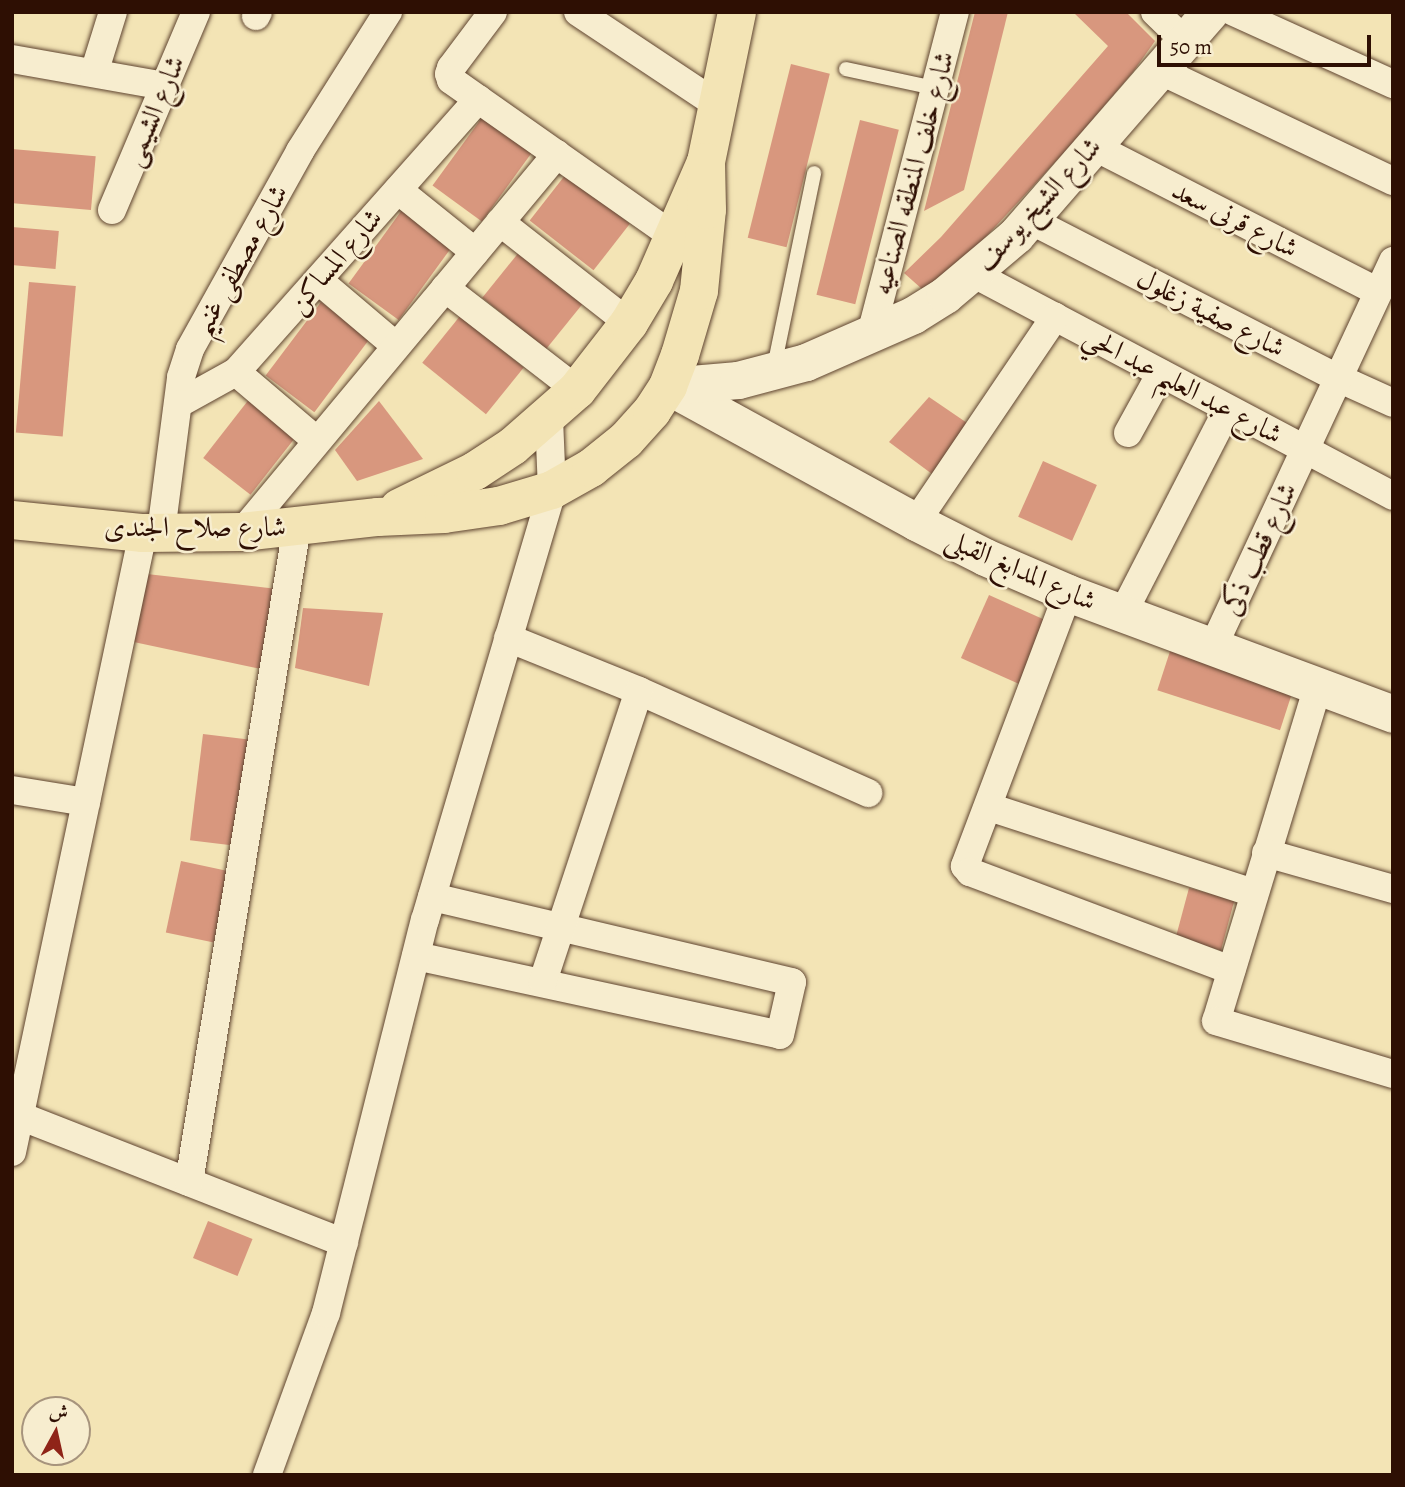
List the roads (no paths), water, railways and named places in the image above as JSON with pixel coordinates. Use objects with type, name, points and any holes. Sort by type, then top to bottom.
[{"type":"main road","name":"شارع صلاح الجندى","points":[[378,517],[475,471],[549,417],[577,390],[629,323],[654,281],[689,247],[707,210],[706,162],[737,12]]},
{"type":"main road","name":"شارع صلاح الجندى","points":[[12,520],[152,533],[242,532],[378,517],[443,514],[499,506],[552,490],[591,468],[626,440],[652,411],[668,386],[691,323],[689,247]]},
{"type":"street","points":[[94,73],[113,12]]},
{"type":"street","name":"شارع الشيمى","points":[[113,210],[195,12]]},
{"type":"street","name":"شارع مصطفى غنيم","points":[[12,1152],[86,802],[152,533],[181,377],[190,349],[300,151],[388,12]]},
{"type":"street","points":[[493,12],[449,71],[451,80],[689,247]]},
{"type":"street","points":[[578,12],[718,105]]},
{"type":"street","name":"شارع خلف المنطقه الصناعيه","points":[[870,334],[955,12]]},
{"type":"street","points":[[1155,12],[1185,41]]},
{"type":"street","name":"شارع الشيخ يوسف","points":[[668,386],[726,381],[773,372],[839,350],[913,315],[974,274],[1030,219],[1209,12]]},
{"type":"street","points":[[1234,12],[1393,84]]},
{"type":"street","points":[[12,59],[165,86]]},
{"type":"street","points":[[1159,70],[1393,181]]},
{"type":"street","name":"شارع المساكن","points":[[178,404],[236,372],[478,99]]},
{"type":"street","name":"شارع قرنى سعد","points":[[1093,146],[1386,282]]},
{"type":"street","points":[[242,532],[557,154]]},
{"type":"street","points":[[398,190],[475,252]]},
{"type":"street","name":"شارع صفية زغلول","points":[[1030,219],[1338,378],[1393,403]]},
{"type":"street","points":[[500,222],[629,323]]},
{"type":"street","name":"شارع عبد العليم عبد الحي","points":[[974,274],[1393,496]]},
{"type":"street","points":[[318,280],[397,346]]},
{"type":"street","name":"شارع قطب ذكى","points":[[1213,647],[1338,378],[1386,282]]},
{"type":"street","points":[[445,288],[577,390]]},
{"type":"street","points":[[916,523],[1055,317]]},
{"type":"street","points":[[236,372],[317,441]]},
{"type":"street","points":[[1128,433],[1161,373]]},
{"type":"street","name":"شارع المدابغ القبلى","points":[[668,386],[916,523],[1068,593],[1393,714]]},
{"type":"street","points":[[1123,613],[1228,409]]},
{"type":"street","points":[[267,1475],[309,1365],[344,1242],[432,897],[552,490],[549,417]]},
{"type":"street","points":[[190,1182],[298,527]]},
{"type":"street","points":[[1068,593],[989,807],[966,857],[965,866],[970,872],[1231,970]]},
{"type":"street","points":[[508,638],[639,691],[867,793]]},
{"type":"street","points":[[1318,686],[1216,1021],[1393,1074]]},
{"type":"street","points":[[543,981],[639,691]]},
{"type":"street","points":[[12,790],[86,802]]},
{"type":"street","points":[[989,807],[1254,893]]},
{"type":"street","points":[[1266,853],[1393,889]]},
{"type":"street","points":[[416,956],[543,981],[780,1035],[792,982],[432,897]]},
{"type":"street","points":[[20,1116],[344,1242]]},
{"type":"lane","points":[[846,69],[935,88]]},
{"type":"lane","points":[[773,372],[814,173]]}]
